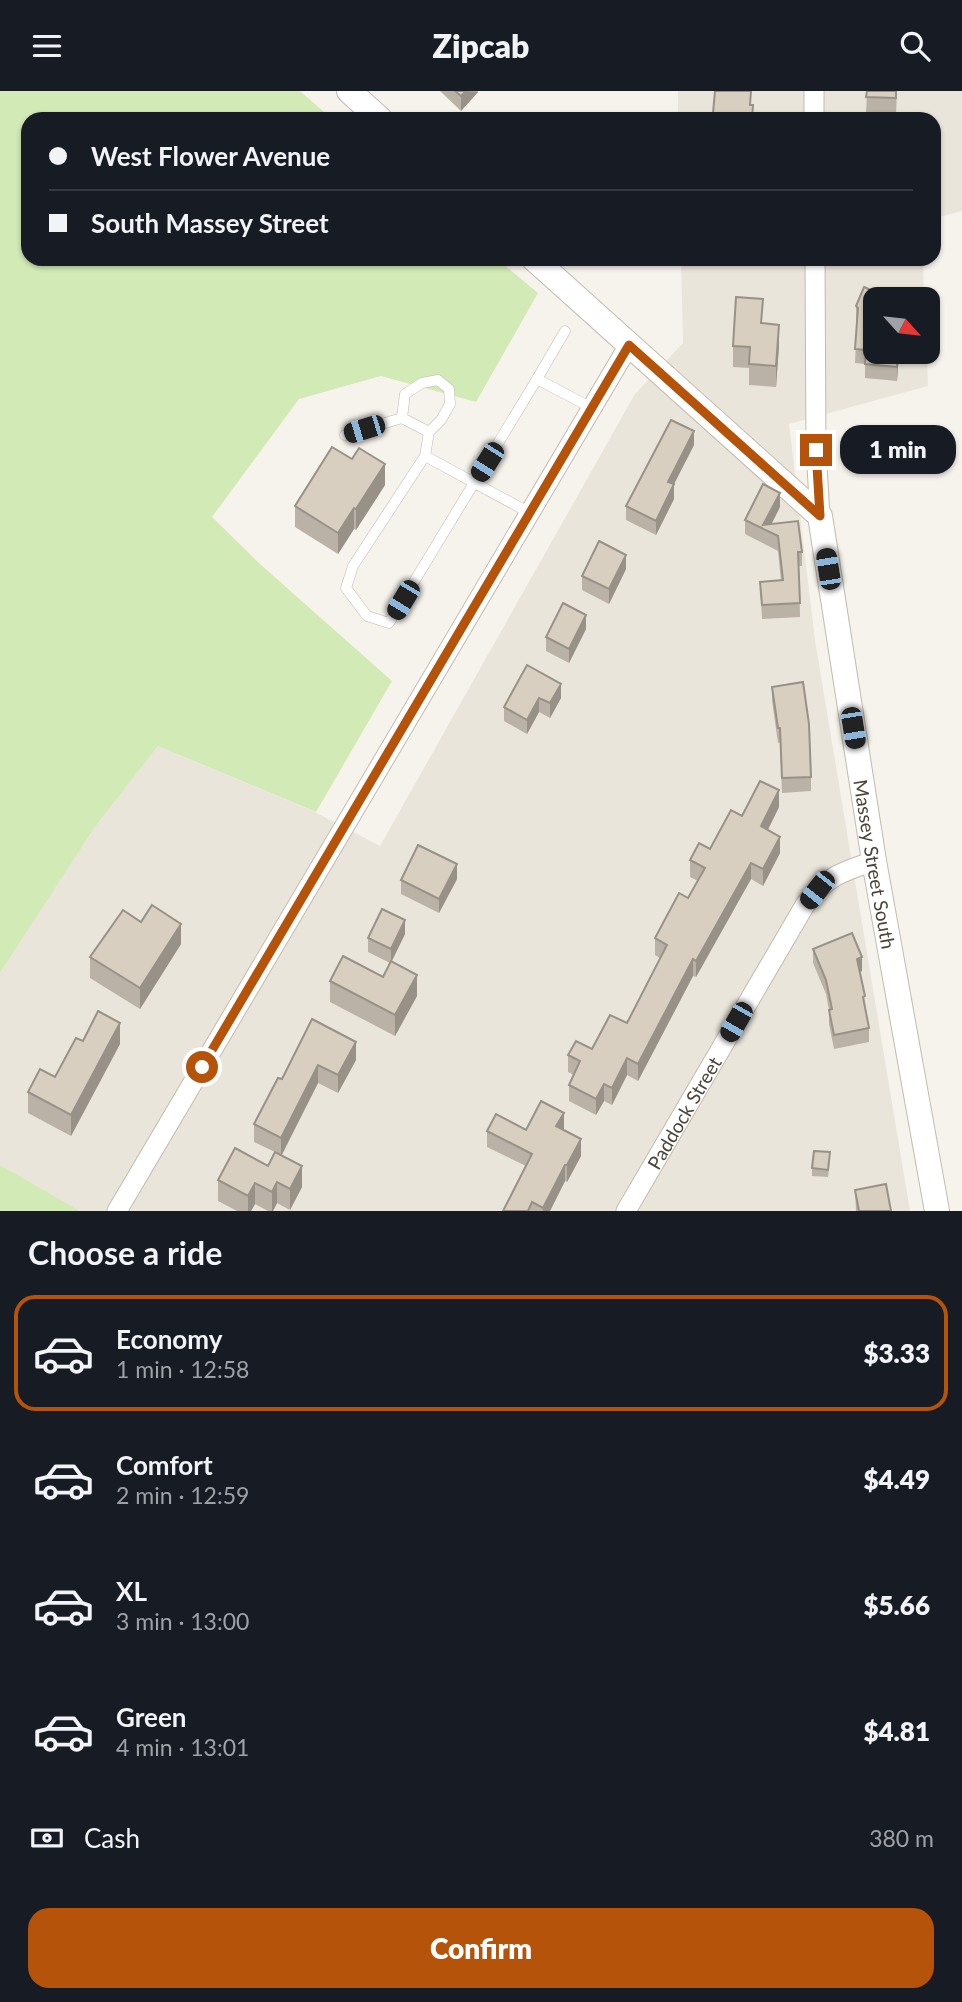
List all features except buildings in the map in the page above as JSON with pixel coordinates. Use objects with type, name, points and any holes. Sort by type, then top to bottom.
[{"type":"street","points":[[349,91],[372,112]]},
{"type":"street","points":[[814,91],[814,112]]},
{"type":"street","points":[[542,266],[820,516]]},
{"type":"street","points":[[815,266],[816,450],[820,516]]},
{"type":"street","points":[[117,1211],[629,345]]},
{"type":"street","name":"Massey Street South","points":[[820,516],[874,861],[937,1211]]},
{"type":"street","name":"Paddock Street","points":[[626,1211],[805,905],[829,879],[874,861]]},
{"type":"lane","points":[[402,418],[405,394],[422,383],[438,380],[449,389],[450,404],[441,420],[429,432],[425,456],[352,566],[345,588],[367,616],[388,623],[565,331]]},
{"type":"lane","points":[[537,379],[592,408]]},
{"type":"lane","points":[[345,435],[402,418],[429,432]]},
{"type":"lane","points":[[425,456],[530,513]]},
{"type":"shaded area","points":[[678,91],[962,91],[962,211],[941,216],[941,112],[678,112]]},
{"type":"shaded area","points":[[681,266],[923,266],[924,287],[863,287],[863,364],[927,364],[928,386],[789,424],[815,640],[910,1211],[77,1211],[0,1165],[0,973],[95,827],[158,746],[315,812],[380,846],[635,394],[683,343]]},
{"type":"green space","points":[[0,91],[300,91],[324,112],[21,112],[21,266],[505,266],[538,293],[476,402],[381,376],[299,399],[212,517],[260,564],[392,681],[316,812],[158,746],[95,827],[0,973]]},
{"type":"green space","points":[[0,1165],[78,1210],[0,1211]]},
{"type":"route","points":[[202,1067],[629,345],[820,516],[816,450]]}]
